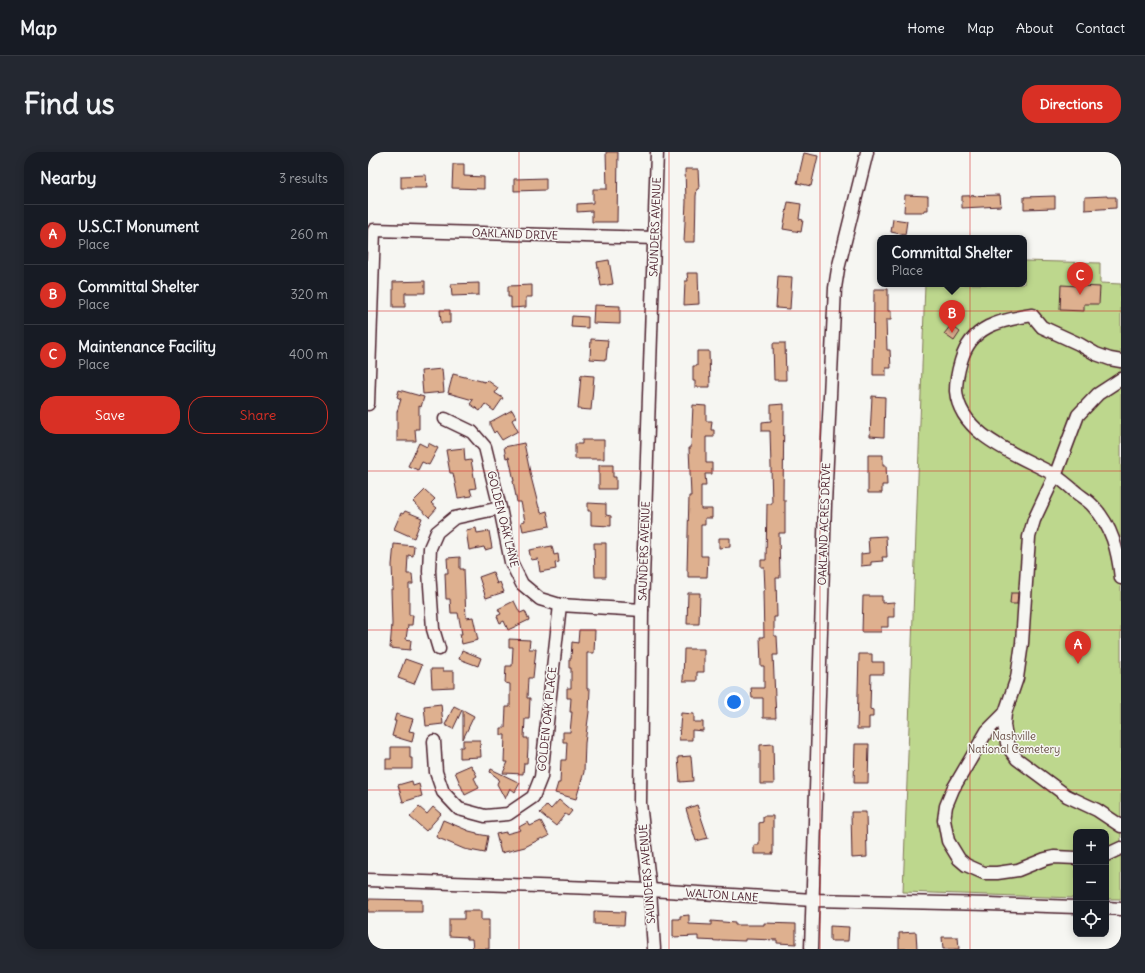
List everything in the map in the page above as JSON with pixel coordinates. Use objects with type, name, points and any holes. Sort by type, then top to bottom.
[{"type":"street","name":"SAUNDERS AVENUE","points":[[654,949],[650,890],[640,803],[642,610],[657,152]]},
{"type":"street","name":"OAKLAND ACRES DRIVE","points":[[811,949],[825,498],[835,288],[838,269],[867,152]]},
{"type":"street","name":"OAKLAND DRIVE","points":[[368,404],[374,230],[655,238]]},
{"type":"street","points":[[1121,361],[1096,354],[1079,344],[1042,327],[1032,315],[1012,319],[985,328],[975,335],[963,353],[957,375],[956,391],[959,403],[975,429],[993,442],[1054,475],[1093,506],[1110,528],[1118,555],[1121,578]]},
{"type":"street","points":[[1121,379],[1098,394],[1078,415],[1034,520],[1029,537],[1022,643],[1017,678],[1005,713],[1004,724],[1007,743],[1017,759],[1067,796],[1097,810],[1121,826]]},
{"type":"street","name":"GOLDEN OAK LANE","points":[[445,419],[472,432],[484,447],[500,508],[511,562],[522,584],[540,599],[560,605],[642,610]]},
{"type":"street","points":[[439,649],[433,629],[429,571],[430,548],[437,532],[454,518],[500,508]]},
{"type":"street","name":"GOLDEN OAK PLACE","points":[[434,742],[436,772],[443,792],[459,809],[485,816],[508,814],[533,798],[541,777],[560,605]]},
{"type":"street","points":[[1005,713],[987,731],[953,789],[946,806],[944,820],[948,841],[962,862],[970,868],[984,873],[1018,870],[1054,857],[1073,858]]},
{"type":"street","points":[[1109,854],[1121,848]]},
{"type":"street","name":"WALTON LANE","points":[[368,880],[650,890],[813,900],[1073,907]]},
{"type":"street","points":[[1109,908],[1121,909]]},
{"type":"green space","name":"Nashville National Cemetery","points":[[1027,261],[1100,263],[1100,283],[1121,284],[1121,899],[1109,899],[1109,829],[1073,829],[1073,898],[903,892],[925,287],[1027,287]]},
{"type":"building","points":[[606,152],[618,152],[617,222],[592,222],[592,211],[577,212],[577,204],[593,203],[593,189],[607,189]]},
{"type":"building","points":[[804,153],[818,156],[811,186],[797,183]]},
{"type":"building","points":[[453,164],[464,164],[464,176],[484,177],[484,189],[452,188]]},
{"type":"building","points":[[685,169],[698,169],[699,189],[697,189],[696,196],[695,242],[684,242],[686,202]]},
{"type":"building","points":[[426,175],[427,188],[401,188],[401,176]]},
{"type":"building","points":[[546,178],[546,190],[514,191],[514,179]]},
{"type":"building","points":[[905,195],[928,196],[928,210],[924,210],[924,212],[904,212]]},
{"type":"building","points":[[1000,195],[1001,206],[962,208],[962,196]]},
{"type":"building","points":[[1055,196],[1055,208],[1024,209],[1024,197]]},
{"type":"building","points":[[1085,197],[1116,197],[1116,208],[1085,210]]},
{"type":"building","points":[[788,202],[801,204],[799,219],[803,220],[801,232],[783,229]]},
{"type":"building","points":[[893,219],[907,221],[905,235],[891,232]]},
{"type":"building","points":[[609,260],[613,284],[601,286],[597,262]]},
{"type":"building","points":[[687,273],[698,273],[699,304],[684,305],[685,281],[688,281]]},
{"type":"building","points":[[778,276],[792,277],[790,309],[776,308]]},
{"type":"building","points":[[425,281],[425,293],[405,293],[405,307],[393,307],[393,282]]},
{"type":"building","points":[[479,283],[479,295],[452,296],[451,284]]},
{"type":"building","points":[[532,285],[532,297],[526,297],[526,307],[511,308],[511,297],[508,297],[508,286]]},
{"type":"building","points":[[1061,285],[1100,287],[1099,304],[1084,304],[1084,311],[1060,310]]},
{"type":"building","points":[[874,289],[888,289],[888,311],[891,311],[891,320],[886,320],[887,350],[890,350],[891,368],[886,368],[886,375],[873,375]]},
{"type":"building","points":[[594,305],[620,306],[620,324],[593,323]]},
{"type":"building","points":[[440,310],[450,310],[450,323],[441,323]]},
{"type":"building","points":[[572,316],[588,317],[588,328],[571,327]]},
{"type":"building","points":[[951,325],[960,332],[954,341],[944,334]]},
{"type":"building","points":[[591,339],[608,340],[606,360],[590,359]]},
{"type":"building","points":[[773,343],[785,343],[786,380],[774,380]]},
{"type":"building","points":[[697,351],[709,351],[710,387],[695,387],[695,381],[693,381],[693,366],[697,366]]},
{"type":"building","points":[[442,369],[444,392],[423,394],[421,371]]},
{"type":"building","points":[[453,374],[485,382],[487,380],[498,388],[495,393],[503,398],[494,411],[485,404],[480,411],[470,404],[473,400],[448,393]]},
{"type":"building","points":[[581,375],[594,376],[591,410],[578,409]]},
{"type":"building","points":[[399,390],[424,397],[421,407],[419,406],[419,429],[415,429],[416,441],[397,441],[397,412],[401,399],[397,397]]},
{"type":"building","points":[[872,396],[885,397],[884,437],[870,436]]},
{"type":"building","points":[[784,404],[783,500],[785,500],[785,533],[779,533],[780,578],[776,578],[777,617],[774,617],[774,636],[777,636],[778,655],[773,655],[776,718],[763,718],[763,698],[752,698],[751,688],[764,688],[764,666],[761,666],[760,637],[764,637],[763,591],[765,590],[764,567],[761,567],[761,560],[766,560],[767,504],[772,504],[770,431],[762,431],[762,422],[771,421],[771,405]]},
{"type":"building","points":[[693,405],[706,406],[706,421],[712,421],[711,430],[714,430],[714,437],[706,437],[706,463],[712,463],[712,474],[705,474],[706,486],[701,486],[701,509],[712,509],[712,518],[705,518],[705,525],[701,525],[701,556],[708,556],[707,577],[688,577],[687,571],[689,496],[691,496],[689,448],[691,448]]},
{"type":"building","points":[[512,410],[516,417],[512,420],[518,431],[502,440],[496,431],[494,433],[490,422]]},
{"type":"building","points":[[582,440],[604,440],[604,459],[575,459],[575,444],[582,444]]},
{"type":"building","points":[[419,443],[427,447],[428,443],[438,448],[429,465],[422,462],[418,470],[408,466]]},
{"type":"building","points":[[524,443],[539,508],[541,513],[547,511],[550,526],[523,531],[521,522],[525,521],[521,502],[517,502],[509,457],[506,458],[504,447]]},
{"type":"building","points":[[464,448],[465,461],[471,460],[476,488],[470,489],[472,496],[458,498],[453,473],[450,473],[446,450]]},
{"type":"building","points":[[868,455],[883,455],[883,465],[886,465],[887,485],[882,485],[882,493],[868,493]]},
{"type":"building","points":[[599,465],[613,465],[613,477],[616,477],[616,489],[599,489]]},
{"type":"building","points":[[425,490],[435,499],[431,503],[437,508],[429,517],[413,502]]},
{"type":"building","points":[[588,503],[606,504],[606,515],[611,516],[611,526],[591,525],[591,511],[588,511]]},
{"type":"building","points":[[405,511],[422,518],[414,538],[394,529],[401,513],[403,514]]},
{"type":"building","points":[[476,528],[477,533],[489,531],[492,548],[485,550],[484,547],[469,550],[466,530]]},
{"type":"building","points":[[886,536],[887,557],[882,557],[883,561],[871,562],[871,565],[861,566],[861,554],[869,553],[868,537]]},
{"type":"building","points":[[719,538],[730,538],[730,547],[719,548]]},
{"type":"building","points":[[594,543],[606,543],[606,577],[595,577]]},
{"type":"building","points":[[394,544],[414,546],[413,556],[408,555],[407,574],[412,574],[413,584],[409,584],[409,615],[413,615],[412,625],[408,625],[406,639],[411,640],[410,650],[390,648],[392,624],[391,589],[393,589],[392,565]]},
{"type":"building","points":[[552,546],[554,555],[558,554],[559,562],[555,563],[556,569],[540,572],[538,559],[531,560],[529,550]]},
{"type":"building","points":[[460,557],[460,569],[464,569],[466,618],[473,617],[478,640],[462,644],[460,634],[462,634],[458,613],[451,613],[450,599],[446,599],[445,573],[448,573],[447,558]]},
{"type":"building","points":[[493,572],[497,584],[500,582],[504,592],[486,598],[479,577]]},
{"type":"building","points":[[688,593],[700,593],[699,624],[687,624]]},
{"type":"building","points":[[1011,593],[1018,593],[1017,604],[1010,604]]},
{"type":"building","points":[[863,596],[882,596],[882,603],[894,602],[894,617],[888,617],[888,627],[881,627],[881,632],[862,632]]},
{"type":"building","points":[[514,601],[520,613],[525,611],[529,620],[508,630],[504,621],[500,623],[497,616],[501,614],[498,609]]},
{"type":"building","points":[[579,630],[595,630],[594,653],[587,653],[587,689],[590,689],[589,712],[585,743],[584,772],[576,799],[555,793],[558,783],[560,783],[561,760],[566,760],[567,742],[563,742],[563,732],[570,732],[572,712],[570,712],[571,698],[567,698],[567,688],[571,688],[571,668],[569,668],[569,659],[571,659],[572,642],[578,643]]},
{"type":"building","points":[[509,639],[530,640],[529,649],[536,649],[533,678],[528,678],[527,698],[530,698],[529,719],[525,719],[524,738],[528,738],[528,747],[527,763],[524,763],[523,774],[503,773],[508,762],[504,762],[505,735],[501,735],[501,728],[505,728],[506,707],[510,707],[510,684],[505,683],[506,666],[512,666],[513,647],[509,647]]},
{"type":"building","points":[[684,649],[704,649],[704,672],[697,672],[697,681],[683,681]]},
{"type":"building","points":[[462,650],[481,658],[478,666],[459,659]]},
{"type":"building","points":[[859,654],[872,654],[872,662],[884,662],[884,674],[871,674],[870,709],[873,710],[873,717],[869,717],[869,729],[857,729]]},
{"type":"building","points":[[405,659],[422,665],[414,684],[398,678]]},
{"type":"building","points":[[431,669],[454,671],[454,687],[432,688]]},
{"type":"building","points":[[441,704],[443,724],[426,726],[424,706]]},
{"type":"building","points":[[454,706],[462,710],[453,729],[445,725]]},
{"type":"building","points":[[463,710],[474,716],[463,739]]},
{"type":"building","points":[[681,713],[694,714],[694,722],[703,722],[703,731],[692,730],[692,740],[679,740]]},
{"type":"building","points":[[396,714],[413,719],[409,731],[414,732],[412,742],[392,736],[396,721],[394,721]]},
{"type":"building","points":[[463,740],[480,740],[481,757],[460,758],[460,747],[463,747]]},
{"type":"building","points":[[773,744],[774,784],[760,784],[760,745]]},
{"type":"building","points":[[855,744],[869,744],[868,783],[854,783]]},
{"type":"building","points":[[391,747],[410,747],[412,769],[386,769],[386,759],[391,759]]},
{"type":"building","points":[[691,756],[693,781],[680,782],[678,757]]},
{"type":"building","points":[[471,765],[477,776],[474,778],[479,788],[465,795],[455,772]]},
{"type":"building","points":[[491,769],[520,783],[515,792],[510,788],[505,799],[497,784],[499,779],[490,772]]},
{"type":"building","points":[[412,781],[413,786],[419,784],[422,796],[403,802],[398,785]]},
{"type":"building","points":[[559,800],[572,811],[568,816],[565,814],[556,826],[540,813],[547,805],[551,809]]},
{"type":"building","points":[[697,805],[708,838],[696,841],[686,809]]},
{"type":"building","points":[[419,807],[427,814],[433,807],[441,814],[426,831],[410,817]]},
{"type":"building","points":[[851,812],[866,812],[867,857],[852,858]]},
{"type":"building","points":[[763,816],[773,816],[773,854],[754,854],[754,845],[759,845],[759,823],[763,822]]},
{"type":"building","points":[[443,820],[477,834],[488,836],[485,853],[464,849],[436,837]]},
{"type":"building","points":[[541,821],[549,836],[525,847],[501,853],[496,834],[506,832],[506,834],[521,830],[519,827],[528,822],[530,826]]},
{"type":"building","points":[[368,899],[422,900],[422,912],[368,912]]},
{"type":"building","points":[[464,911],[481,911],[481,920],[489,920],[489,949],[473,949],[472,939],[467,939],[467,937],[449,936],[449,919],[464,919]]},
{"type":"building","points":[[594,911],[625,912],[624,925],[594,924]]},
{"type":"building","points":[[689,915],[689,924],[711,925],[711,921],[735,923],[735,925],[764,925],[764,923],[796,924],[796,944],[777,943],[777,940],[745,939],[745,941],[720,941],[698,940],[698,936],[673,937],[673,919],[680,919],[680,916]]},
{"type":"building","points":[[830,926],[849,927],[848,941],[830,941]]},
{"type":"building","points":[[916,932],[917,949],[899,949],[899,933]]},
{"type":"building","points":[[942,937],[958,937],[959,949],[943,949]]},
{"type":"place","name":"Maintenance Facility","points":[[1080,295]]},
{"type":"place","name":"Committal Shelter","points":[[952,333]]},
{"type":"place","name":"U.S.C.T Monument","points":[[1078,664]]}]
